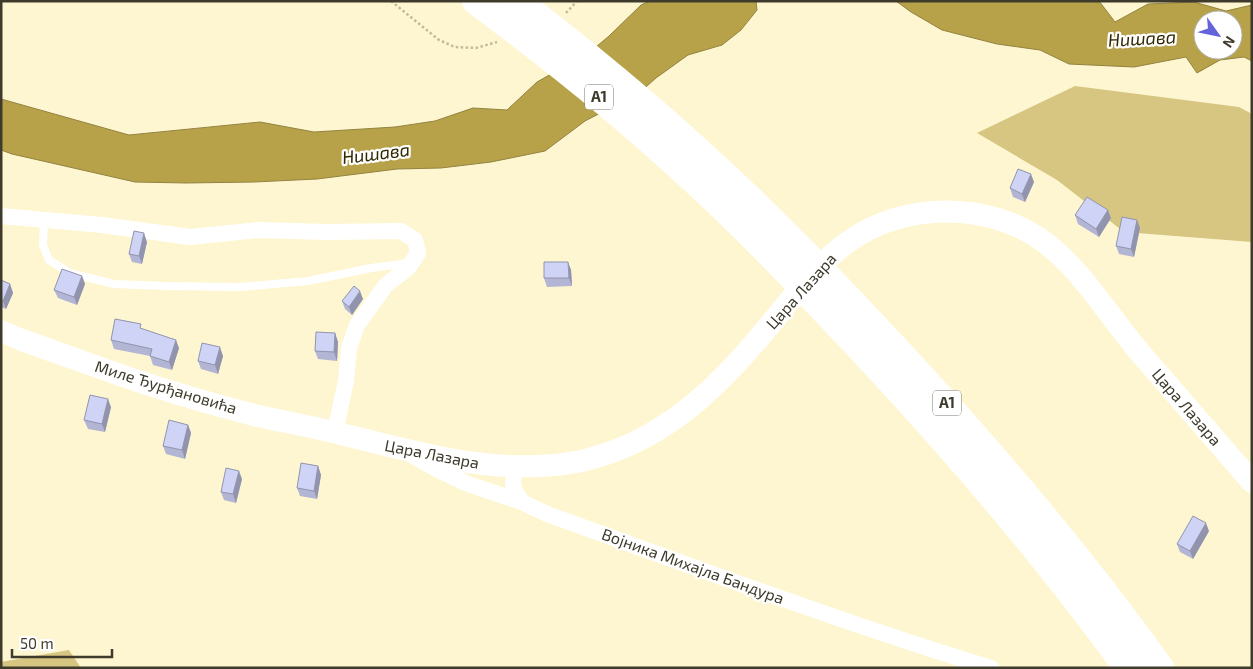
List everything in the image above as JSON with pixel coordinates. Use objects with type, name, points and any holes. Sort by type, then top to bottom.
[{"type":"highway","name":"A1","points":[[476,1],[508,10],[638,98],[701,170],[759,243],[901,392],[985,486],[1103,633],[1128,668]]},
{"type":"highway","name":"A1","points":[[701,170],[808,257],[964,422],[1082,564],[1160,668]]},
{"type":"street","name":"Цара Лазара","points":[[335,432],[402,450],[459,461],[493,465],[516,467],[560,465],[603,456],[646,437],[691,407],[733,368],[807,280],[848,242],[886,222],[905,217],[942,212],[960,212],[992,218],[1014,225],[1030,233],[1046,244],[1079,274],[1139,352],[1252,482]]},
{"type":"street","points":[[1,216],[102,225],[190,237],[258,230],[328,232],[401,231],[415,240],[418,253],[408,268],[386,285],[357,325],[349,348],[346,381],[335,432]]},
{"type":"street","name":"Миле Ђурђановића","points":[[1,331],[152,386],[256,415],[335,432]]},
{"type":"street","name":"Војника Михајла Бандура","points":[[402,450],[468,484],[522,502],[547,514],[746,586],[914,644],[991,668]]},
{"type":"street","points":[[516,467],[512,478],[513,489],[522,502]]},
{"type":"lane","points":[[44,219],[43,245],[49,260],[70,273],[114,284],[239,287],[308,281],[412,262]]},
{"type":"shaded area","points":[[1075,86],[1239,107],[1252,114],[1252,242],[1124,232],[1057,180],[977,133]]},
{"type":"shaded area","points":[[69,650],[81,668],[1,668],[1,662]]},
{"type":"water","name":"Нишава","points":[[650,1],[756,1],[757,10],[741,30],[722,45],[688,55],[639,93],[585,121],[545,151],[491,162],[441,168],[397,169],[317,179],[186,183],[135,182],[1,150],[1,99],[129,135],[260,122],[314,132],[395,127],[435,121],[473,108],[507,110],[537,82],[590,52],[641,5]]},
{"type":"water","name":"Нишава","points":[[896,1],[1099,1],[1115,22],[1148,4],[1194,2],[1222,10],[1193,10],[1193,60],[1220,60],[1197,73],[1186,57],[1134,67],[1069,64],[1040,50],[997,44],[942,30]]},
{"type":"water","points":[[1252,5],[1252,61],[1244,57],[1243,10],[1230,10]]},
{"type":"building","points":[[1018,169],[1031,174],[1022,194],[1010,188]]},
{"type":"building","points":[[1087,197],[1108,210],[1096,229],[1075,215]]},
{"type":"building","points":[[1122,217],[1137,220],[1131,249],[1116,246]]},
{"type":"building","points":[[134,231],[144,233],[139,256],[129,254]]},
{"type":"building","points":[[544,262],[568,262],[569,278],[544,278]]},
{"type":"building","points":[[62,269],[82,276],[74,297],[54,290]]},
{"type":"building","points":[[1,280],[10,284],[3,301],[1,300]]},
{"type":"building","points":[[354,286],[360,291],[349,307],[342,301]]},
{"type":"building","points":[[115,319],[141,324],[140,328],[176,340],[169,362],[150,356],[152,349],[111,340]]},
{"type":"building","points":[[316,332],[335,333],[334,352],[315,351]]},
{"type":"building","points":[[202,343],[220,347],[215,365],[198,361]]},
{"type":"building","points":[[90,395],[108,399],[102,424],[84,420]]},
{"type":"building","points":[[169,420],[188,425],[182,450],[163,446]]},
{"type":"building","points":[[301,463],[318,466],[314,491],[297,488]]},
{"type":"building","points":[[226,468],[239,471],[233,494],[221,492]]},
{"type":"building","points":[[1193,516],[1206,523],[1190,551],[1177,544]]}]
